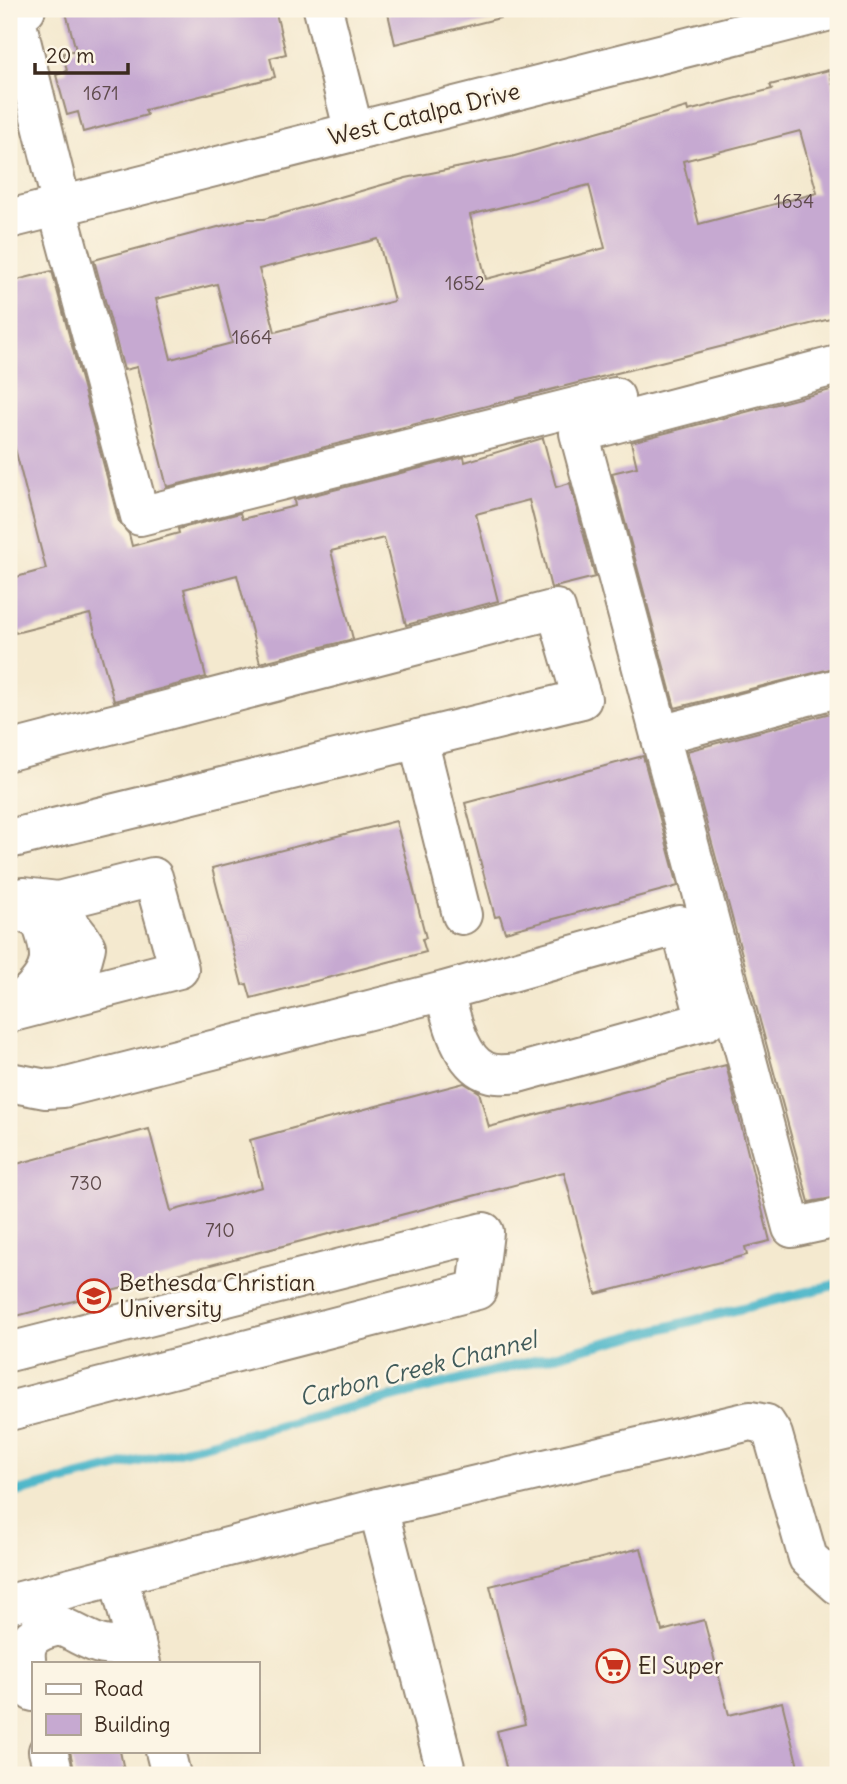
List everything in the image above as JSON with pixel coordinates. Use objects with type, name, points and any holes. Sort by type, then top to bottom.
[{"type":"street","points":[[26,9],[14,12],[59,207],[140,516],[838,341]]},
{"type":"street","points":[[323,9],[354,132]]},
{"type":"street","name":"West Catalpa Drive","points":[[9,219],[838,9]]},
{"type":"street","points":[[838,365],[579,433],[792,1228],[838,1218]]},
{"type":"street","points":[[9,751],[556,609],[582,699],[9,839]]},
{"type":"street","points":[[660,736],[838,688]]},
{"type":"street","points":[[418,739],[462,915]]},
{"type":"street","points":[[153,877],[179,969],[14,1004],[42,981],[51,948],[40,920],[13,909],[23,897],[58,901],[153,877]]},
{"type":"street","points":[[9,1082],[46,1089],[63,1088],[444,991],[680,925],[706,1021],[518,1073],[499,1074],[486,1072],[473,1063],[455,1029],[444,991]]},
{"type":"street","points":[[9,1352],[484,1231],[477,1290],[9,1411]]},
{"type":"street","points":[[9,1604],[378,1508],[750,1421],[766,1424],[772,1435],[808,1559],[838,1585]]},
{"type":"street","points":[[378,1508],[447,1775]]},
{"type":"street","points":[[32,1688],[25,1659],[26,1644],[36,1633],[61,1626],[90,1642],[139,1653],[118,1575]]},
{"type":"street","points":[[48,1752],[54,1775]]},
{"type":"street","points":[[165,1752],[171,1775]]},
{"type":"building","points":[[65,9],[275,9],[286,54],[270,58],[275,77],[145,110],[147,115],[83,132],[78,112],[67,115],[56,75],[67,71],[63,53],[76,50]]},
{"type":"building","points":[[387,9],[499,9],[500,18],[395,44]]},
{"type":"building","points":[[829,70],[838,106],[838,317],[167,487],[137,367],[124,370],[94,260],[248,219],[264,219],[406,178],[511,157],[687,107],[688,111],[772,89],[770,85]],"holes":[[[800,131],[817,193],[699,224],[683,161]],[[589,185],[605,248],[486,279],[470,215]],[[378,239],[394,301],[275,332],[259,269]],[[217,284],[232,343],[171,359],[156,299]]]},
{"type":"building","points":[[52,271],[119,522],[129,534],[132,546],[179,533],[178,529],[240,513],[242,519],[295,506],[294,500],[464,457],[465,462],[543,438],[556,487],[570,483],[595,577],[551,588],[529,500],[476,514],[498,601],[406,625],[384,538],[331,551],[353,639],[260,663],[237,575],[184,589],[206,677],[114,701],[90,614],[15,633],[9,609],[9,579],[46,569],[9,425],[9,282]]},
{"type":"building","points":[[838,388],[838,667],[675,708],[612,473],[637,467],[631,442]]},
{"type":"building","points":[[838,711],[838,1197],[809,1202],[687,751]]},
{"type":"building","points":[[643,756],[678,886],[505,932],[500,916],[495,917],[465,803]]},
{"type":"building","points":[[396,821],[426,938],[422,939],[426,952],[251,998],[247,984],[242,985],[212,868]]},
{"type":"building","points":[[726,1065],[770,1241],[745,1247],[747,1255],[596,1294],[564,1172],[9,1318],[9,1166],[149,1129],[171,1211],[262,1187],[250,1140],[308,1124],[464,1083],[479,1092],[489,1127]]},
{"type":"building","name":"El Super","points":[[641,1548],[662,1631],[704,1620],[729,1715],[782,1702],[800,1775],[508,1775],[497,1731],[525,1724],[490,1586]]},
{"type":"building","points":[[70,1752],[120,1752],[125,1775],[75,1775]]},
{"type":"waterway","name":"Carbon Creek Channel","points":[[9,1494],[838,1284]]},
{"type":"place","name":"Bethesda Christian University","points":[[94,1296]]},
{"type":"place","name":"El Super","points":[[613,1666]]}]
